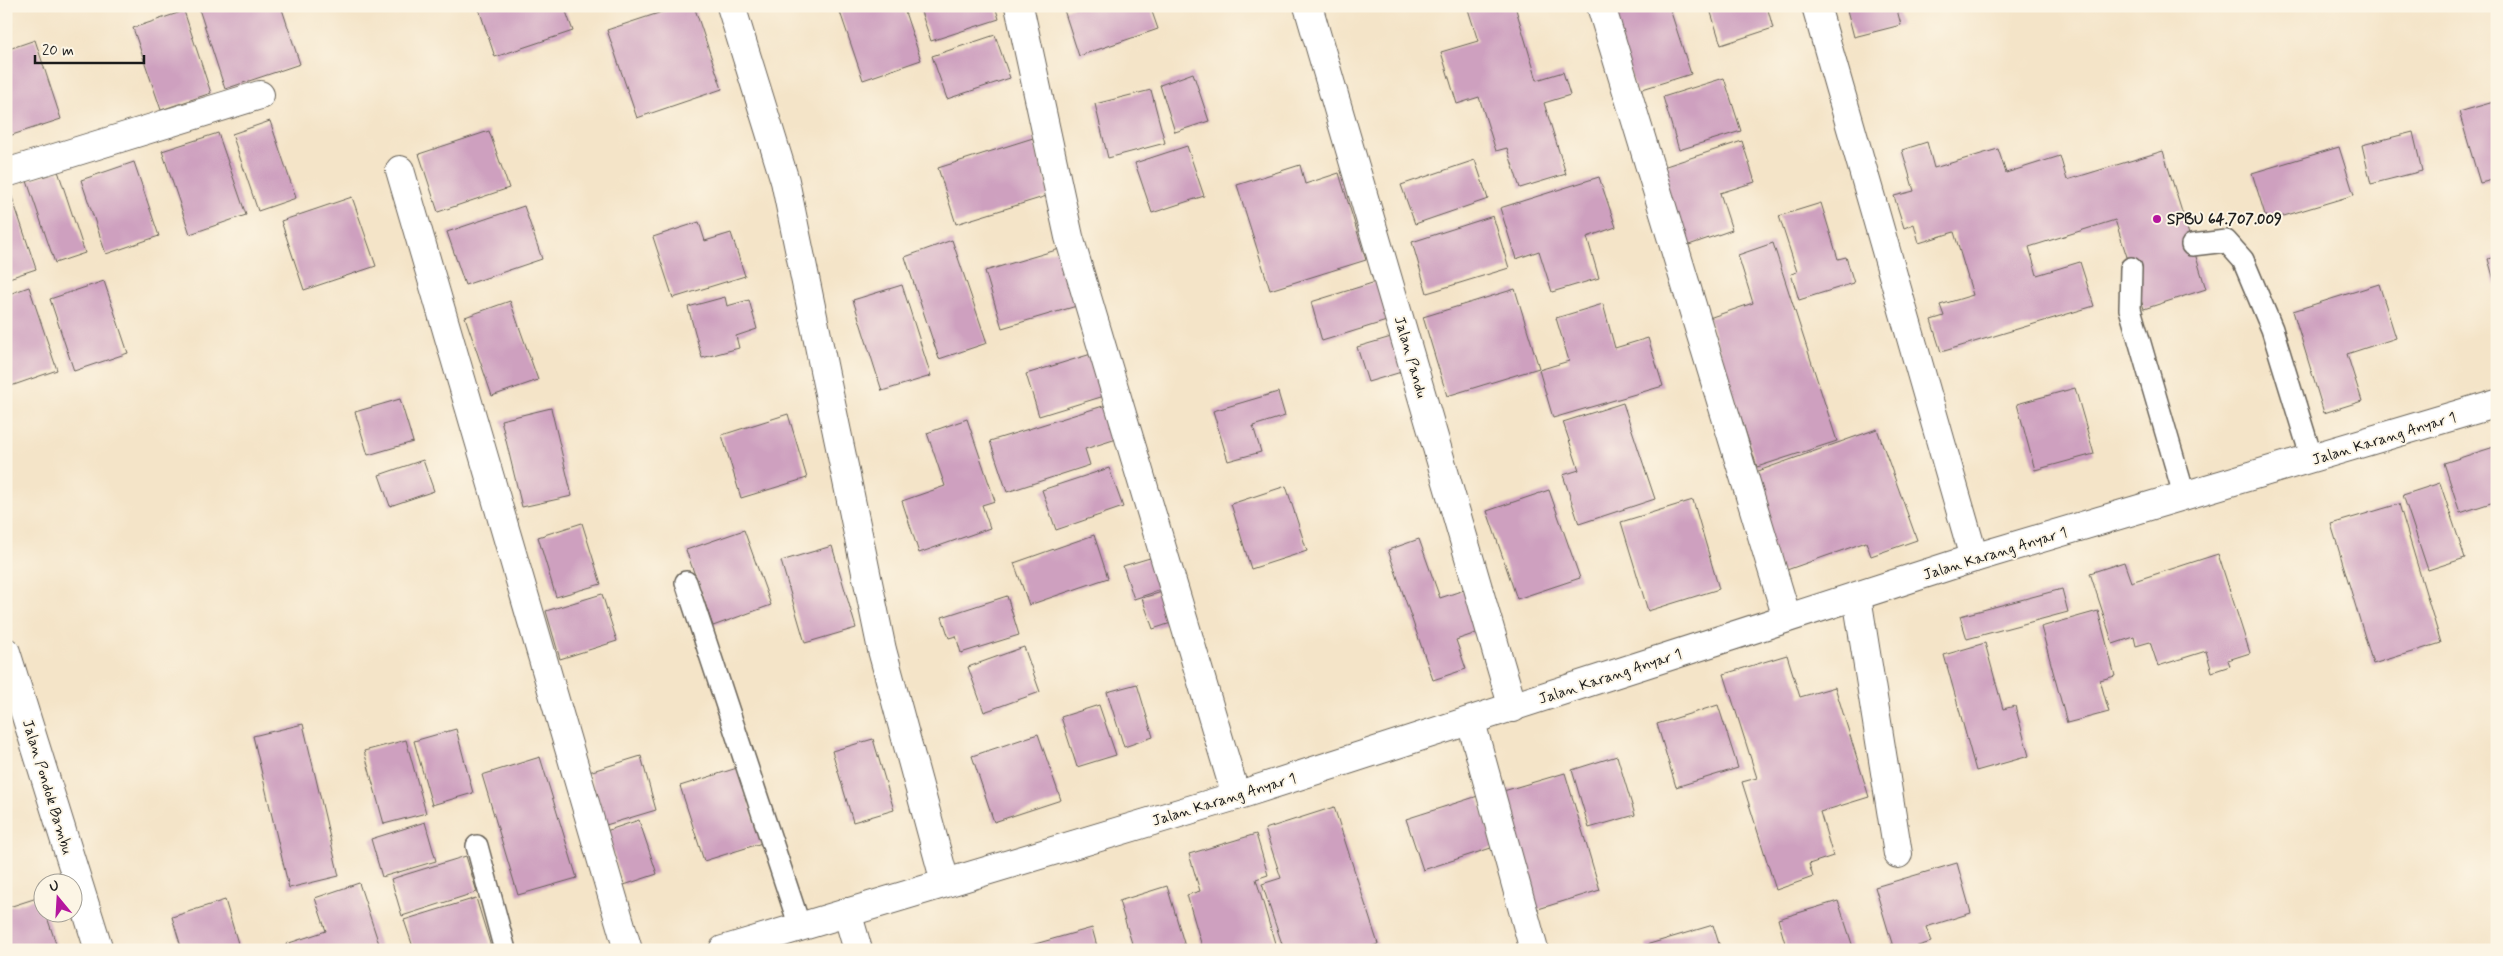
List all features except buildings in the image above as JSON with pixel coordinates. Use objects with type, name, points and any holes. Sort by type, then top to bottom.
[{"type":"street","points":[[731,6],[785,181],[882,650],[945,882]]},
{"type":"street","points":[[1018,6],[1069,237],[1236,796]]},
{"type":"street","name":"Jalan Pandu","points":[[1308,6],[1513,708]]},
{"type":"street","points":[[1601,6],[1787,618]]},
{"type":"street","points":[[1816,6],[1974,558]]},
{"type":"street","points":[[6,173],[260,95]]},
{"type":"street","points":[[400,170],[628,950]]},
{"type":"street","name":"Jalan Karang Anyar 1","points":[[723,950],[1236,796],[1472,722],[1974,558],[2184,498],[2497,403]]},
{"type":"street","points":[[1857,597],[1898,854]]},
{"type":"street","name":"Jalan Pondok Bambu","points":[[6,652],[12,691],[99,950]]},
{"type":"street","points":[[1472,722],[1534,950]]},
{"type":"street","points":[[847,912],[858,950]]},
{"type":"lane","points":[[2192,245],[2226,241],[2243,260],[2272,329],[2312,459]]},
{"type":"lane","points":[[2130,268],[2130,309],[2184,498]]},
{"type":"lane","points":[[686,582],[800,926]]},
{"type":"lane","points":[[477,846],[505,950]]},
{"type":"place","name":"SPBU 64.707.009","points":[[2157,219]]}]
